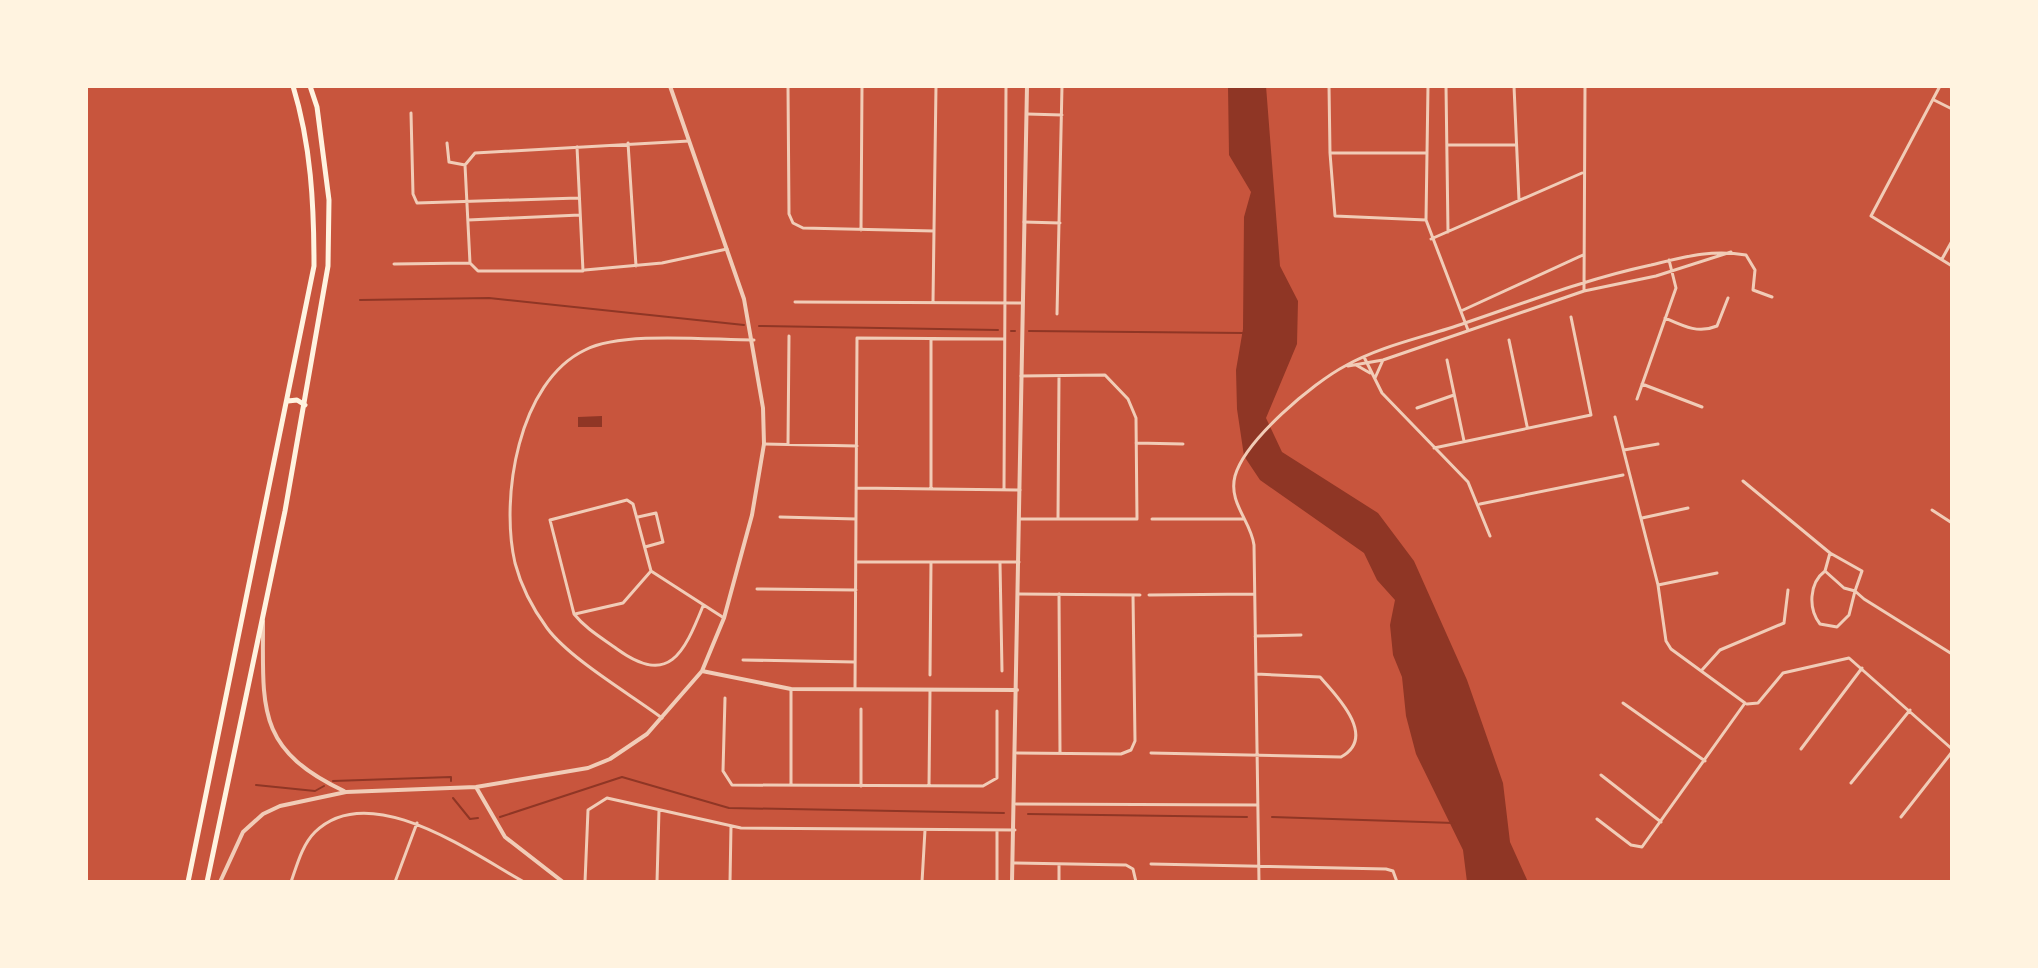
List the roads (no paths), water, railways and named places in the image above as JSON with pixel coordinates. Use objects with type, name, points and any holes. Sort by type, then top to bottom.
[{"type":"main road","points":[[188,882],[314,266],[314,196],[303,117],[293,86]]},
{"type":"main road","points":[[207,882],[305,405],[328,266],[329,200],[317,107],[310,86]]},
{"type":"main road","points":[[288,401],[297,400],[305,405]]},
{"type":"street","points":[[220,882],[243,832],[263,814],[280,806],[346,792],[476,787],[588,768],[630,747],[662,718],[702,671],[724,618],[752,515],[764,444],[754,340],[727,249],[670,86]]},
{"type":"street","points":[[788,86],[789,214],[793,223],[803,228],[934,231]]},
{"type":"street","points":[[861,230],[862,86]]},
{"type":"street","points":[[933,302],[936,86]]},
{"type":"street","points":[[1004,489],[1006,86]]},
{"type":"street","points":[[1012,882],[1017,753],[1027,86]]},
{"type":"street","points":[[1057,314],[1062,86]]},
{"type":"street","points":[[1332,86],[1330,153],[1335,216],[1426,220]]},
{"type":"street","points":[[1428,86],[1426,220],[1469,332]]},
{"type":"street","points":[[1446,86],[1448,232]]},
{"type":"street","points":[[1514,86],[1519,200]]},
{"type":"street","points":[[1584,291],[1585,86]]},
{"type":"street","points":[[1940,86],[1872,212],[1875,220],[1952,266]]},
{"type":"street","points":[[1934,99],[1952,109]]},
{"type":"street","points":[[411,113],[413,194],[417,203],[580,198]]},
{"type":"street","points":[[1027,114],[1062,115]]},
{"type":"street","points":[[690,141],[475,153],[465,165],[470,263],[478,271],[583,271],[636,266],[727,249]]},
{"type":"street","points":[[447,143],[449,162],[465,165]]},
{"type":"street","points":[[628,143],[636,266]]},
{"type":"street","points":[[1447,145],[1515,145]]},
{"type":"street","points":[[577,147],[583,271]]},
{"type":"street","points":[[1330,153],[1427,153]]},
{"type":"street","points":[[1431,239],[1583,173]]},
{"type":"street","points":[[468,220],[581,215]]},
{"type":"street","points":[[1024,222],[1060,223]]},
{"type":"street","points":[[1942,260],[1952,241]]},
{"type":"street","points":[[1344,366],[1383,360],[1584,291],[1673,271],[1731,252]]},
{"type":"street","points":[[1259,882],[1253,539],[1234,487],[1239,467],[1291,405],[1344,366],[1364,357],[1584,280],[1694,254],[1731,252],[1746,255],[1755,270],[1753,290],[1772,297]]},
{"type":"street","points":[[1461,311],[1583,255]]},
{"type":"street","points":[[1637,399],[1676,288],[1669,260]]},
{"type":"street","points":[[394,264],[470,263]]},
{"type":"street","points":[[1665,318],[1688,328],[1706,330],[1717,326],[1728,298]]},
{"type":"street","points":[[795,302],[1022,303]]},
{"type":"street","points":[[1434,448],[1591,415],[1571,317]]},
{"type":"street","points":[[788,444],[789,336]]},
{"type":"street","points":[[855,689],[857,338],[1004,339]]},
{"type":"street","points":[[931,339],[931,489]]},
{"type":"street","points":[[662,718],[548,630],[524,590],[515,561],[510,519],[514,467],[525,424],[537,399],[551,378],[583,350],[621,341],[754,340]]},
{"type":"street","points":[[1509,340],[1527,428]]},
{"type":"street","points":[[1364,357],[1373,377],[1401,415],[1468,482],[1480,504],[1490,536]]},
{"type":"street","points":[[1373,377],[1383,360]]},
{"type":"street","points":[[1447,360],[1464,441]]},
{"type":"street","points":[[1356,365],[1373,377]]},
{"type":"street","points":[[1019,519],[1137,519],[1133,408],[1105,375],[1021,376]]},
{"type":"street","points":[[1058,519],[1059,376]]},
{"type":"street","points":[[1642,384],[1702,407]]},
{"type":"street","points":[[1417,408],[1454,395]]},
{"type":"street","points":[[1615,417],[1658,585],[1666,641],[1671,649],[1745,703],[1758,703],[1783,673],[1849,658],[1952,750],[1901,817]]},
{"type":"street","points":[[1136,443],[1183,444]]},
{"type":"street","points":[[764,444],[857,446]]},
{"type":"street","points":[[1624,450],[1658,444]]},
{"type":"street","points":[[1480,504],[1623,475]]},
{"type":"street","points":[[1743,481],[1830,553],[1862,571],[1843,623],[1837,627],[1820,624],[1815,618],[1811,589],[1817,577],[1825,571],[1830,553]]},
{"type":"street","points":[[856,488],[1020,490]]},
{"type":"street","points":[[703,606],[674,660],[657,667],[634,661],[583,625],[574,614],[550,520],[627,500],[633,504],[651,571],[724,618]]},
{"type":"street","points":[[1642,518],[1688,508]]},
{"type":"street","points":[[1932,510],[1952,523]]},
{"type":"street","points":[[637,518],[656,513],[663,542],[645,547]]},
{"type":"street","points":[[780,517],[856,519]]},
{"type":"street","points":[[1152,519],[1244,519]]},
{"type":"street","points":[[856,562],[1019,562]]},
{"type":"street","points":[[930,675],[931,562]]},
{"type":"street","points":[[1000,562],[1002,671]]},
{"type":"street","points":[[574,614],[623,603],[651,571]]},
{"type":"street","points":[[1825,571],[1844,588],[1855,591],[1952,654]]},
{"type":"street","points":[[1658,585],[1717,573]]},
{"type":"street","points":[[757,589],[856,590]]},
{"type":"street","points":[[1702,670],[1720,650],[1784,623],[1788,590]]},
{"type":"street","points":[[1019,594],[1140,595]]},
{"type":"street","points":[[1059,594],[1060,753]]},
{"type":"street","points":[[1149,595],[1255,594]]},
{"type":"street","points":[[1017,753],[1121,754],[1131,750],[1135,741],[1133,595]]},
{"type":"street","points":[[263,609],[264,704],[270,726],[285,752],[305,769],[346,792]]},
{"type":"street","points":[[1255,636],[1301,635]]},
{"type":"street","points":[[743,660],[855,662]]},
{"type":"street","points":[[1801,749],[1862,668]]},
{"type":"street","points":[[702,671],[791,689],[1017,690]]},
{"type":"street","points":[[1151,753],[1341,757],[1354,742],[1354,718],[1320,677],[1256,674]]},
{"type":"street","points":[[791,689],[791,785]]},
{"type":"street","points":[[929,786],[930,690]]},
{"type":"street","points":[[725,698],[723,771],[732,785],[983,786],[997,778],[997,711]]},
{"type":"street","points":[[1623,703],[1705,761]]},
{"type":"street","points":[[1597,819],[1631,845],[1642,847],[1745,703]]},
{"type":"street","points":[[861,709],[861,786]]},
{"type":"street","points":[[1851,783],[1910,710]]},
{"type":"street","points":[[1601,775],[1661,822]]},
{"type":"street","points":[[476,787],[505,837],[563,882]]},
{"type":"street","points":[[585,882],[587,815],[591,805],[615,797],[731,826],[1015,830]]},
{"type":"street","points":[[1016,804],[1258,805]]},
{"type":"street","points":[[657,882],[659,808]]},
{"type":"street","points":[[291,882],[304,847],[323,826],[336,820],[370,815],[417,823],[524,882]]},
{"type":"street","points":[[395,882],[417,823]]},
{"type":"street","points":[[730,882],[731,826]]},
{"type":"street","points":[[922,882],[925,829]]},
{"type":"street","points":[[997,830],[997,882]]},
{"type":"street","points":[[1014,863],[1126,865],[1133,869],[1136,882]]},
{"type":"street","points":[[1059,864],[1059,882]]},
{"type":"street","points":[[1151,864],[1393,871],[1397,882]]},
{"type":"street","points":[[507,882],[512,875]]},
{"type":"waterway","points":[[360,300],[489,298],[744,325]]},
{"type":"waterway","points":[[759,326],[998,330]]},
{"type":"waterway","points":[[1029,331],[1244,333]]},
{"type":"waterway","points":[[333,781],[451,777],[451,781]]},
{"type":"waterway","points":[[500,817],[622,777],[729,808],[1004,813]]},
{"type":"waterway","points":[[256,785],[315,791],[324,786]]},
{"type":"waterway","points":[[453,798],[470,819],[478,818]]},
{"type":"waterway","points":[[1028,814],[1247,817]]},
{"type":"waterway","points":[[1272,817],[1454,823]]}]
